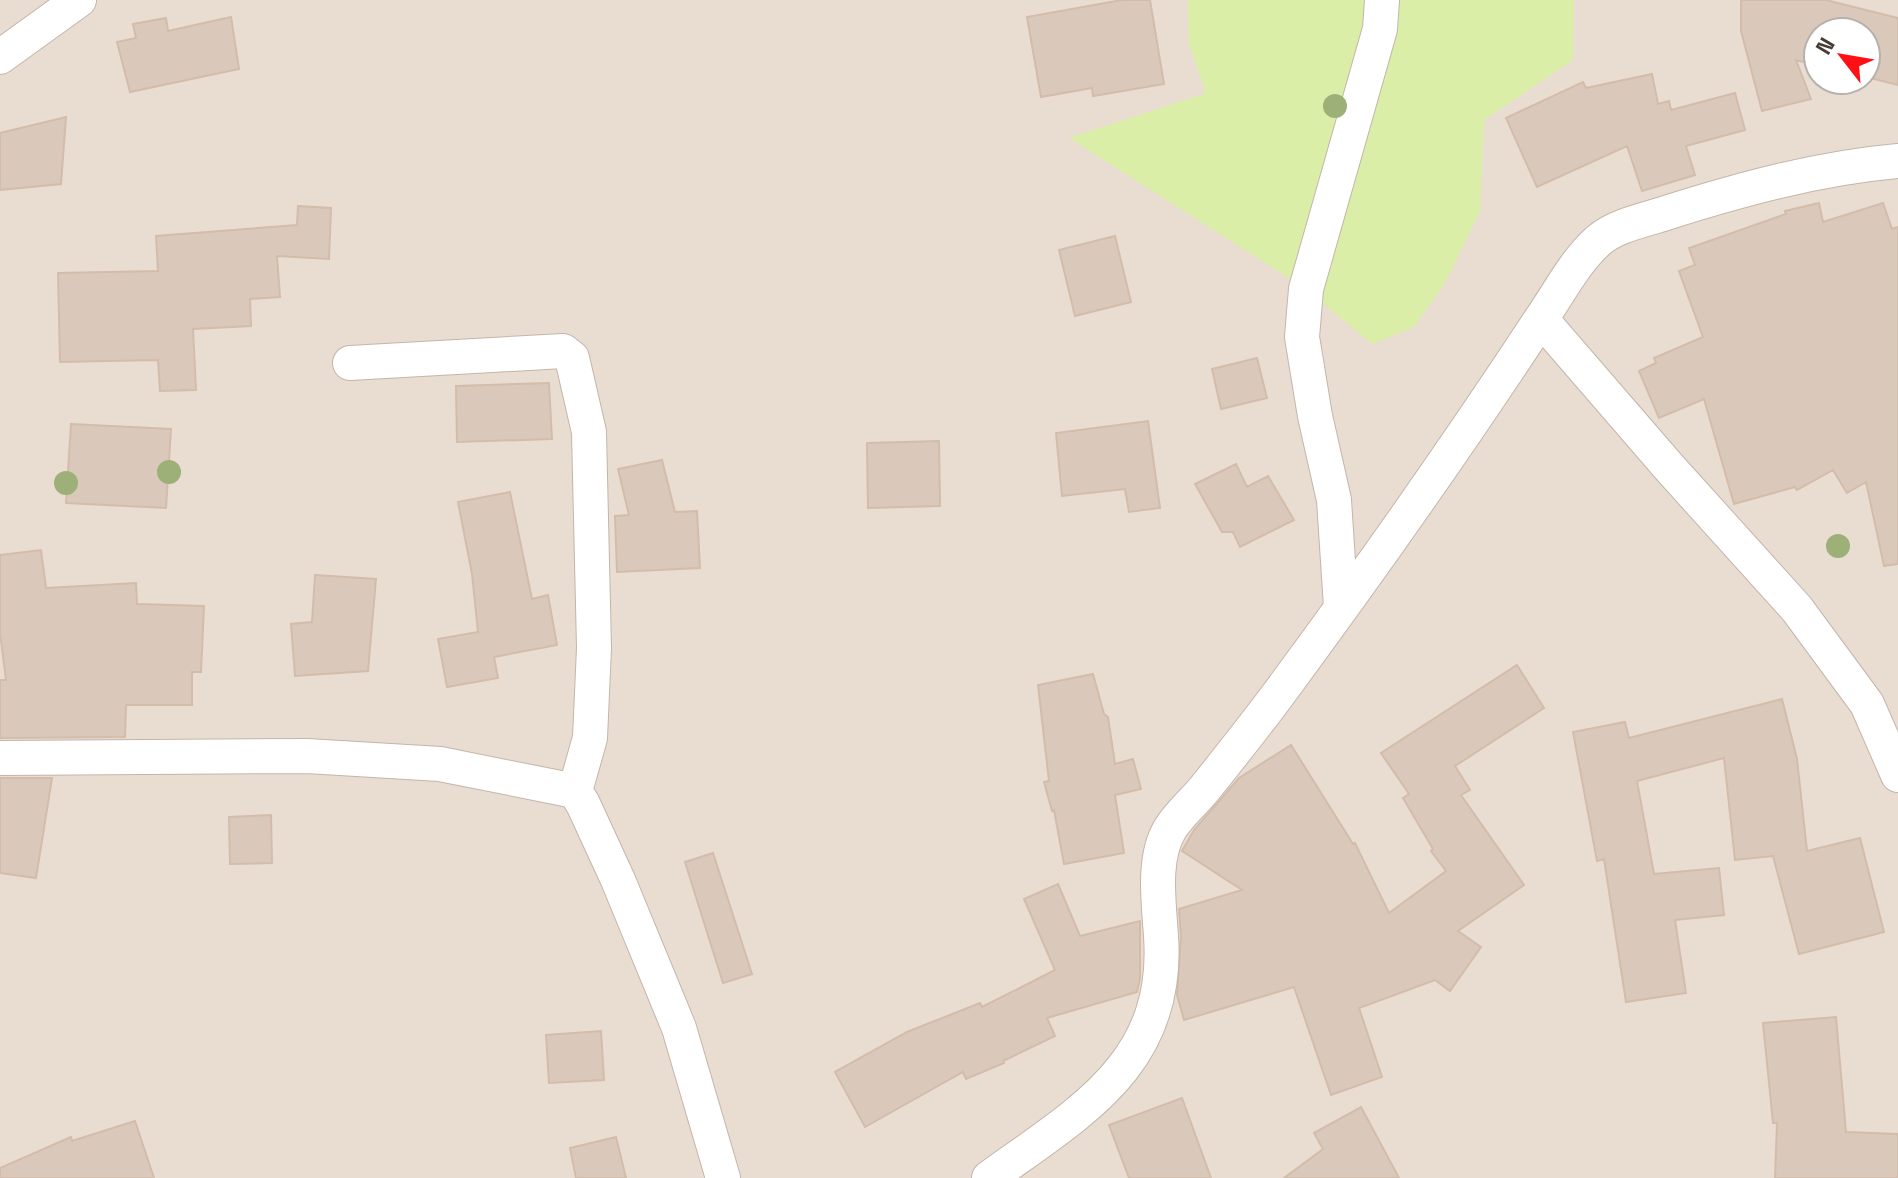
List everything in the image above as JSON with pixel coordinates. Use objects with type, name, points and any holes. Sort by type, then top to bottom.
[{"type":"street","points":[[0,57],[79,0]]},
{"type":"street","points":[[1341,607],[1334,500],[1315,416],[1302,337],[1306,289],[1380,29],[1382,0]]},
{"type":"street","points":[[989,1178],[1091,1102],[1137,1051],[1152,1021],[1159,996],[1163,961],[1159,882],[1161,855],[1169,829],[1244,741],[1485,404],[1581,261],[1600,239],[1624,226],[1723,195],[1862,164],[1898,161]]},
{"type":"street","points":[[1541,319],[1797,609],[1867,704],[1898,775]]},
{"type":"street","points":[[350,363],[563,351],[572,358],[589,432],[594,632],[590,738],[575,791]]},
{"type":"street","points":[[0,758],[322,757],[440,764],[575,791],[618,880],[679,1028],[723,1178]]},
{"type":"shaded area","points":[[0,0],[1898,0],[1898,1178],[0,1178]]},
{"type":"green space","points":[[1188,0],[1574,0],[1573,60],[1484,120],[1480,211],[1445,283],[1414,327],[1372,344],[1306,289],[1069,138],[1206,93],[1189,44]]},
{"type":"building","points":[[1122,0],[1150,0],[1164,84],[1093,96],[1092,88],[1041,97],[1027,17]]},
{"type":"building","points":[[1741,0],[1826,0],[1898,18],[1898,85],[1882,81],[1882,16],[1802,16],[1802,62],[1796,60],[1802,76],[1802,96],[1810,96],[1811,99],[1762,111],[1741,31]]},
{"type":"building","points":[[231,17],[239,69],[130,92],[117,42],[136,38],[133,24],[166,18],[168,31]]},
{"type":"building","points":[[1652,74],[1658,104],[1669,101],[1671,110],[1735,93],[1745,130],[1686,146],[1695,175],[1642,191],[1627,146],[1537,187],[1506,118],[1583,82],[1586,88]]},
{"type":"building","points":[[66,117],[61,184],[0,190],[0,133]]},
{"type":"building","points":[[1819,203],[1823,222],[1883,203],[1892,229],[1898,227],[1898,564],[1884,566],[1866,482],[1847,493],[1833,470],[1797,490],[1795,487],[1734,504],[1704,399],[1659,418],[1639,371],[1656,363],[1654,358],[1703,337],[1679,271],[1695,265],[1689,248],[1786,214],[1785,211]]},
{"type":"building","points":[[298,206],[331,208],[329,259],[277,256],[280,297],[250,299],[251,326],[193,329],[196,390],[160,391],[158,360],[60,362],[58,273],[158,271],[156,236],[297,225]]},
{"type":"building","points":[[1115,236],[1131,302],[1075,316],[1059,250]]},
{"type":"building","points":[[1257,358],[1267,398],[1221,409],[1212,369]]},
{"type":"building","points":[[549,383],[552,439],[457,442],[456,386]]},
{"type":"building","points":[[1148,421],[1160,508],[1129,512],[1125,489],[1062,496],[1056,433]]},
{"type":"building","points":[[71,424],[171,429],[166,508],[66,503]]},
{"type":"building","points":[[939,441],[940,506],[868,508],[867,443]]},
{"type":"building","points":[[662,460],[675,512],[697,511],[700,568],[617,572],[615,516],[629,515],[618,469]]},
{"type":"building","points":[[1236,464],[1247,487],[1268,476],[1294,520],[1240,547],[1233,532],[1222,532],[1195,484]]},
{"type":"building","points":[[510,492],[532,599],[548,595],[557,645],[494,657],[498,678],[447,687],[438,639],[478,632],[472,574],[458,502]]},
{"type":"building","points":[[41,550],[46,588],[136,583],[137,604],[204,606],[201,672],[192,672],[192,705],[126,705],[125,737],[0,738],[0,680],[6,680],[0,632],[0,555]]},
{"type":"building","points":[[315,575],[376,579],[368,671],[295,676],[291,624],[312,622]]},
{"type":"building","points":[[1517,665],[1544,708],[1455,766],[1470,790],[1461,795],[1524,885],[1458,931],[1481,947],[1450,991],[1435,980],[1359,1008],[1382,1077],[1331,1095],[1294,987],[1184,1020],[1177,995],[1181,936],[1179,909],[1242,890],[1182,851],[1194,830],[1239,778],[1291,745],[1355,843],[1389,913],[1446,871],[1431,851],[1433,849],[1403,798],[1409,794],[1381,753]]},
{"type":"building","points":[[1093,674],[1104,714],[1108,717],[1115,764],[1133,759],[1141,789],[1115,795],[1124,853],[1064,864],[1054,810],[1044,782],[1049,781],[1038,685]]},
{"type":"building","points":[[1782,699],[1797,759],[1807,851],[1860,838],[1884,932],[1799,954],[1773,856],[1735,860],[1724,758],[1637,781],[1654,874],[1719,868],[1724,915],[1675,920],[1686,993],[1626,1002],[1604,859],[1597,861],[1573,732],[1625,722],[1629,738]]},
{"type":"building","points":[[0,778],[52,778],[36,878],[0,873]]},
{"type":"building","points":[[271,815],[272,863],[230,864],[229,817]]},
{"type":"building","points":[[713,853],[752,974],[723,983],[685,862]]},
{"type":"building","points":[[1058,884],[1080,936],[1140,921],[1140,978],[1137,992],[1047,1018],[1055,1036],[966,1079],[963,1072],[865,1127],[835,1072],[907,1032],[980,1003],[982,1007],[1055,970],[1024,899]]},
{"type":"building","points":[[1836,1017],[1846,1132],[1898,1134],[1898,1178],[1775,1178],[1777,1123],[1773,1123],[1763,1023]]},
{"type":"building","points":[[601,1031],[604,1080],[549,1083],[546,1035]]},
{"type":"building","points":[[1182,1098],[1211,1178],[1129,1178],[1109,1125]]},
{"type":"building","points":[[1361,1107],[1399,1178],[1284,1178],[1323,1149],[1314,1133]]},
{"type":"building","points":[[135,1121],[154,1178],[0,1178],[0,1168],[71,1137],[72,1141]]},
{"type":"building","points":[[616,1137],[626,1178],[576,1178],[570,1148]]}]
